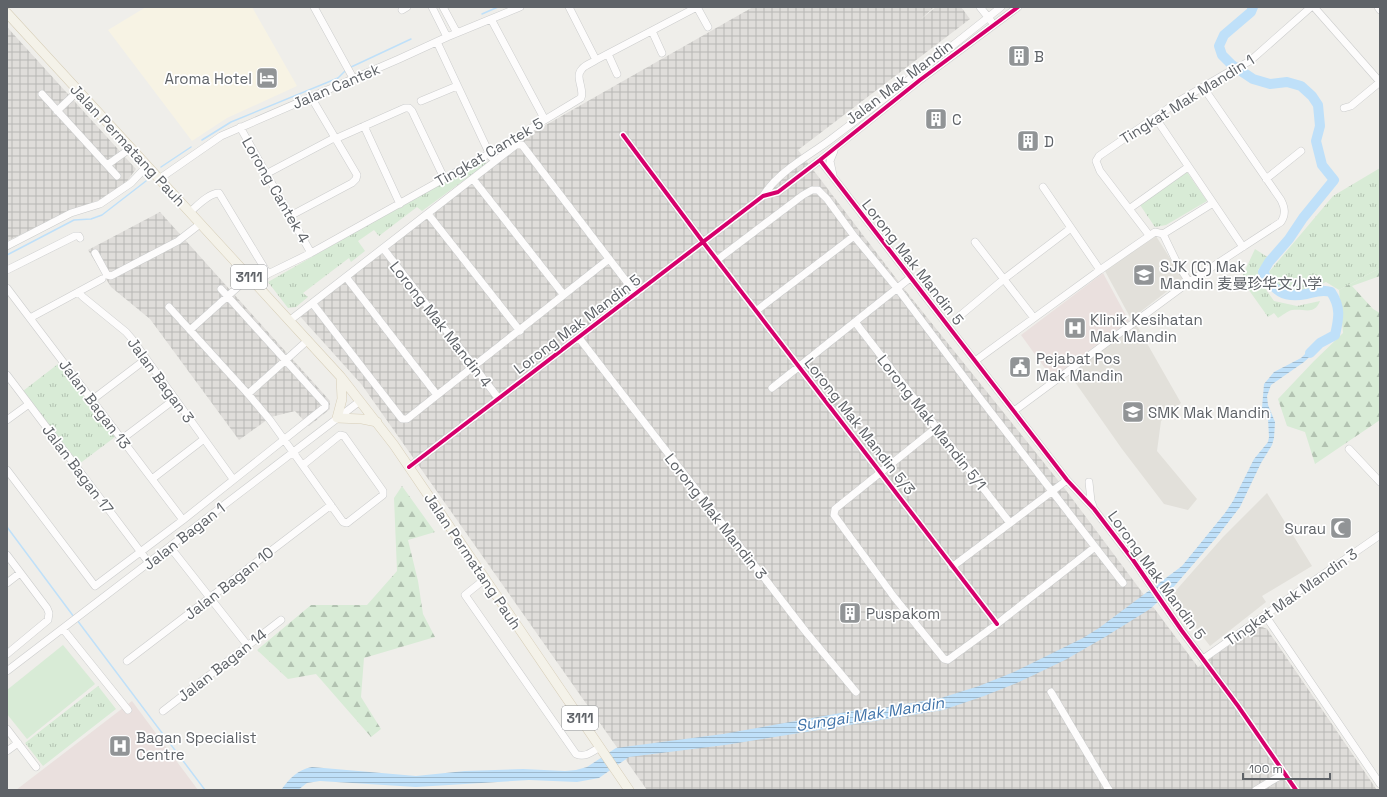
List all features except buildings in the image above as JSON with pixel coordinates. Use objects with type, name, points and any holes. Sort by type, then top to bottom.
[{"type":"main road","name":"Jalan Permatang Pauh","points":[[8,13],[148,168],[341,377],[377,422],[409,467],[630,790]]},
{"type":"main road","points":[[341,377],[342,400],[337,418],[362,419],[377,422]]},
{"type":"street","points":[[314,7],[352,76]]},
{"type":"street","points":[[432,7],[447,37]]},
{"type":"street","points":[[443,7],[457,33]]},
{"type":"street","name":"Jalan Cantek","points":[[158,178],[221,136],[240,127],[310,97],[352,76],[520,7]]},
{"type":"street","points":[[569,7],[596,60]]},
{"type":"street","points":[[697,7],[708,27]]},
{"type":"street","name":"Tingkat Cantek 5","points":[[252,280],[268,274],[311,253],[490,153],[545,120],[580,98],[583,93],[578,76],[581,69],[697,7]]},
{"type":"street","points":[[980,7],[994,10],[1000,8]]},
{"type":"street","points":[[980,7],[994,25]]},
{"type":"street","points":[[975,27],[979,20],[980,7]]},
{"type":"street","name":"Jalan Mak Mandin","points":[[820,160],[920,80],[1018,7]]},
{"type":"street","name":"Tingkat Mak Mandin 1","points":[[1149,235],[1100,171],[1096,160],[1099,156],[1155,117],[1203,87],[1250,61],[1311,7]]},
{"type":"street","points":[[1314,7],[1380,80],[1351,106],[1344,108]]},
{"type":"street","name":"Jalan Mak Mandin","points":[[763,196],[770,184],[829,141],[1000,8]]},
{"type":"street","points":[[491,19],[545,120]]},
{"type":"street","points":[[652,31],[662,53]]},
{"type":"street","points":[[437,42],[490,153],[493,163]]},
{"type":"street","points":[[608,54],[617,74]]},
{"type":"street","points":[[421,101],[457,86]]},
{"type":"street","points":[[1014,410],[1189,282],[1281,222],[1285,212],[1281,200],[1203,87]]},
{"type":"street","points":[[57,111],[78,91]]},
{"type":"street","points":[[42,94],[117,176]]},
{"type":"street","points":[[290,216],[352,183],[356,179],[356,175],[310,97]]},
{"type":"street","points":[[266,174],[335,138],[405,108],[409,108],[412,111],[444,178]]},
{"type":"street","points":[[1155,117],[1243,246]]},
{"type":"street","points":[[364,126],[400,204]]},
{"type":"street","name":"Lorong Cantek 4","points":[[240,127],[311,253]]},
{"type":"street","points":[[623,135],[703,242]]},
{"type":"street","points":[[799,162],[812,159],[820,160],[820,153],[829,141]]},
{"type":"street","points":[[290,321],[516,145],[522,145],[636,294]]},
{"type":"street","points":[[836,147],[831,156],[830,168],[837,184]]},
{"type":"street","points":[[107,165],[131,148]]},
{"type":"street","points":[[1266,179],[1301,150]]},
{"type":"street","name":"Lorong Mak Mandin 5","points":[[409,467],[763,196],[778,192],[820,160],[837,184],[1067,480],[1094,508],[1238,706],[1296,790]]},
{"type":"street","points":[[1129,209],[1188,167]]},
{"type":"street","points":[[7,246],[71,213],[100,204],[131,183],[148,168]]},
{"type":"street","points":[[806,170],[819,169],[824,171],[837,184]]},
{"type":"street","points":[[473,179],[563,294]]},
{"type":"street","points":[[1043,187],[1100,270]]},
{"type":"street","points":[[717,260],[803,195],[812,190],[818,190],[823,194],[854,236],[897,288],[1123,583]]},
{"type":"street","points":[[190,212],[216,193],[220,194],[268,274]]},
{"type":"street","points":[[975,361],[1149,235],[1155,232],[1163,234],[1213,203]]},
{"type":"street","points":[[428,214],[520,331]]},
{"type":"street","points":[[95,253],[107,275],[111,276],[178,241],[200,224]]},
{"type":"street","points":[[956,319],[1004,279],[1071,228]]},
{"type":"street","points":[[1163,234],[1177,263],[1189,282]]},
{"type":"street","points":[[7,270],[75,236],[80,238]]},
{"type":"street","points":[[756,311],[854,236]]},
{"type":"street","name":"Lorong Mak Mandin 5/3","points":[[703,242],[997,624]]},
{"type":"street","points":[[975,242],[1034,318]]},
{"type":"street","name":"Lorong Mak Mandin 4","points":[[383,248],[499,399]]},
{"type":"street","points":[[313,304],[402,419],[407,419],[609,259]]},
{"type":"street","points":[[346,277],[437,395]]},
{"type":"street","points":[[772,388],[910,278]]},
{"type":"street","points":[[30,318],[102,279]]},
{"type":"street","points":[[190,330],[228,296],[252,280]]},
{"type":"street","name":"Jalan Bagan 13","points":[[7,288],[183,520]]},
{"type":"street","points":[[221,289],[286,360]]},
{"type":"street","name":"Jalan Bagan 3","points":[[78,292],[126,332],[233,479]]},
{"type":"street","points":[[169,306],[248,394],[285,439],[330,505],[343,522],[347,523],[383,495],[383,490],[344,436],[340,435],[303,465]]},
{"type":"street","name":"Lorong Mak Mandin 5/1","points":[[854,322],[1010,523]]},
{"type":"street","name":"Lorong Mak Mandin 3","points":[[579,338],[806,632],[856,692]]},
{"type":"street","points":[[248,394],[308,340]]},
{"type":"street","points":[[92,400],[146,359]]},
{"type":"street","name":"Jalan Bagan 1","points":[[7,470],[96,586],[183,520],[325,407],[325,404],[286,360]]},
{"type":"street","name":"Jalan Bagan 17","points":[[7,375],[149,563]]},
{"type":"street","points":[[122,439],[175,399]]},
{"type":"street","name":"Jalan Bagan 1","points":[[7,672],[360,401]]},
{"type":"street","points":[[7,420],[29,404]]},
{"type":"street","points":[[936,428],[880,471],[835,509],[834,515],[894,597],[944,659],[948,660],[952,658],[1095,547]]},
{"type":"street","points":[[152,479],[204,439]]},
{"type":"street","points":[[1349,449],[1380,482]]},
{"type":"street","points":[[952,567],[1067,480]]},
{"type":"street","points":[[1089,482],[1091,501],[1094,508]]},
{"type":"street","name":"Jalan Bagan 10","points":[[127,661],[330,505]]},
{"type":"street","name":"Tingkat Mak Mandin 3","points":[[1203,659],[1380,535]]},
{"type":"street","points":[[170,548],[248,646]]},
{"type":"street","points":[[7,555],[48,608],[49,612],[48,620],[7,654]]},
{"type":"street","points":[[7,582],[20,572]]},
{"type":"street","points":[[486,579],[465,595],[576,754],[580,756],[602,751]]},
{"type":"street","points":[[1265,615],[1380,784]]},
{"type":"street","name":"Jalan Bagan 14","points":[[163,711],[281,620]]},
{"type":"street","points":[[65,628],[128,710]]},
{"type":"street","points":[[1051,692],[1109,790]]},
{"type":"street","points":[[7,729],[36,767]]},
{"type":"street","points":[[7,752],[18,743]]},
{"type":"street","points":[[1256,790],[1285,773]]},
{"type":"shaded area","points":[[146,7],[252,7],[297,86],[227,118],[192,141],[108,30]]},
{"type":"shaded area","points":[[753,7],[934,7],[920,20],[936,7],[961,7],[970,19],[798,150],[905,290],[1065,489],[1198,667],[1258,625],[1267,629],[1377,790],[647,790],[362,385],[298,314],[516,142]]},
{"type":"shaded area","points":[[7,27],[136,169],[125,184],[109,196],[73,210],[7,241]]},
{"type":"shaded area","points":[[160,212],[330,401],[330,409],[309,426],[295,411],[271,417],[239,440],[150,319],[111,287],[88,250]]},
{"type":"shaded area","name":"SJK (C) Mak Mandin 麦曼珍华文小学","points":[[1156,236],[1183,279],[1131,319],[1105,271]]},
{"type":"shaded area","name":"Klinik Kesihatan Mak Mandin","points":[[1103,273],[1129,321],[1052,378],[1021,335]]},
{"type":"shaded area","name":"SMK Mak Mandin","points":[[1136,324],[1181,403],[1161,421],[1157,451],[1197,499],[1188,510],[1164,504],[1122,449],[1070,375]]},
{"type":"shaded area","points":[[1267,493],[1312,566],[1262,596],[1266,602],[1210,646],[1171,596],[1223,537]]},
{"type":"shaded area","name":"Bagan Specialist Centre","points":[[132,701],[198,790],[16,790]]},
{"type":"green space","points":[[485,158],[486,164],[422,211],[417,207],[379,236],[374,230],[358,241],[365,251],[351,262],[349,258],[303,293],[308,297],[296,307],[288,308],[268,282]]},
{"type":"green space","points":[[1380,168],[1380,268],[1339,290],[1326,282],[1298,293],[1274,283],[1269,272],[1333,196]]},
{"type":"green space","points":[[1187,172],[1207,201],[1166,225],[1155,227],[1140,205]]},
{"type":"green space","points":[[1255,249],[1269,258],[1258,270],[1260,281],[1274,301],[1297,306],[1320,301],[1318,306],[1312,310],[1296,310],[1286,312],[1278,318],[1274,313],[1268,317],[1241,279]]},
{"type":"green space","points":[[1380,268],[1380,276],[1352,286],[1373,309],[1380,313],[1380,420],[1315,464],[1305,432],[1287,426],[1278,399],[1343,333],[1339,290]]},
{"type":"green space","points":[[58,364],[115,437],[79,464],[23,391]]},
{"type":"green space","points":[[402,486],[435,532],[408,540],[418,581],[423,614],[435,637],[364,658],[361,697],[381,729],[371,737],[316,674],[288,679],[257,650],[311,605],[367,605],[397,571],[394,498]]},
{"type":"green space","points":[[63,645],[95,684],[27,739],[7,714],[7,690]]},
{"type":"green space","points":[[98,686],[116,709],[43,766],[25,743]]},
{"type":"water","points":[[1320,343],[1317,350],[1304,362],[1271,385],[1267,396],[1268,405],[1275,422],[1272,445],[1261,463],[1240,507],[1216,538],[1170,591],[1150,609],[1105,637],[1065,660],[1019,682],[943,710],[725,745],[629,757],[599,778],[577,782],[529,780],[416,787],[320,781],[307,783],[298,790],[281,790],[294,775],[302,770],[312,767],[416,776],[465,771],[523,769],[565,771],[576,770],[587,767],[616,748],[723,734],[852,711],[877,709],[941,698],[979,686],[1014,672],[1083,638],[1099,628],[1182,566],[1225,513],[1233,501],[1254,459],[1268,442],[1268,418],[1262,408],[1264,384],[1274,372],[1301,358],[1313,346]]},
{"type":"waterway","points":[[482,14],[498,7]]},
{"type":"waterway","name":"Sungai Mak Mandin","points":[[1253,7],[1251,12],[1224,35],[1219,46],[1222,55],[1232,65],[1253,79],[1270,84],[1287,82],[1301,86],[1312,96],[1318,105],[1320,126],[1316,141],[1322,165],[1334,180],[1303,218],[1289,239],[1269,262],[1263,272],[1271,284],[1280,292],[1285,294],[1298,295],[1325,291],[1331,292],[1334,297],[1338,308],[1335,335],[1320,343],[1310,353]]},
{"type":"waterway","points":[[349,68],[411,39]]},
{"type":"waterway","points":[[202,140],[231,122],[338,78],[346,70]]},
{"type":"waterway","points":[[161,167],[191,147]]},
{"type":"waterway","points":[[7,255],[74,220],[91,219],[102,215],[146,181]]},
{"type":"waterway","points":[[7,527],[74,617]]},
{"type":"waterway","points":[[77,620],[205,790]]},
{"type":"cycle path","points":[[409,467],[763,196],[778,192],[920,80],[1018,7]]},
{"type":"cycle path","points":[[623,135],[703,242],[997,624]]},
{"type":"cycle path","points":[[820,160],[1067,480],[1094,509],[1133,560],[1182,631],[1238,706],[1296,790]]},
{"type":"place","name":"B","points":[[1019,56]]},
{"type":"place","name":"Aroma Hotel","points":[[267,78]]},
{"type":"place","name":"C","points":[[936,119]]},
{"type":"place","name":"D","points":[[1028,141]]},
{"type":"place","name":"SJK (C) Mak Mandin 麦曼珍华文小学","points":[[1144,275]]},
{"type":"place","name":"Klinik Kesihatan Mak Mandin","points":[[1075,328]]},
{"type":"place","name":"Pejabat Pos Mak Mandin","points":[[1020,367]]},
{"type":"place","name":"SMK Mak Mandin","points":[[1133,412]]},
{"type":"place","name":"Surau","points":[[1341,528]]},
{"type":"place","name":"Puspakom","points":[[850,613]]},
{"type":"place","name":"Bagan Specialist Centre","points":[[120,746]]}]
